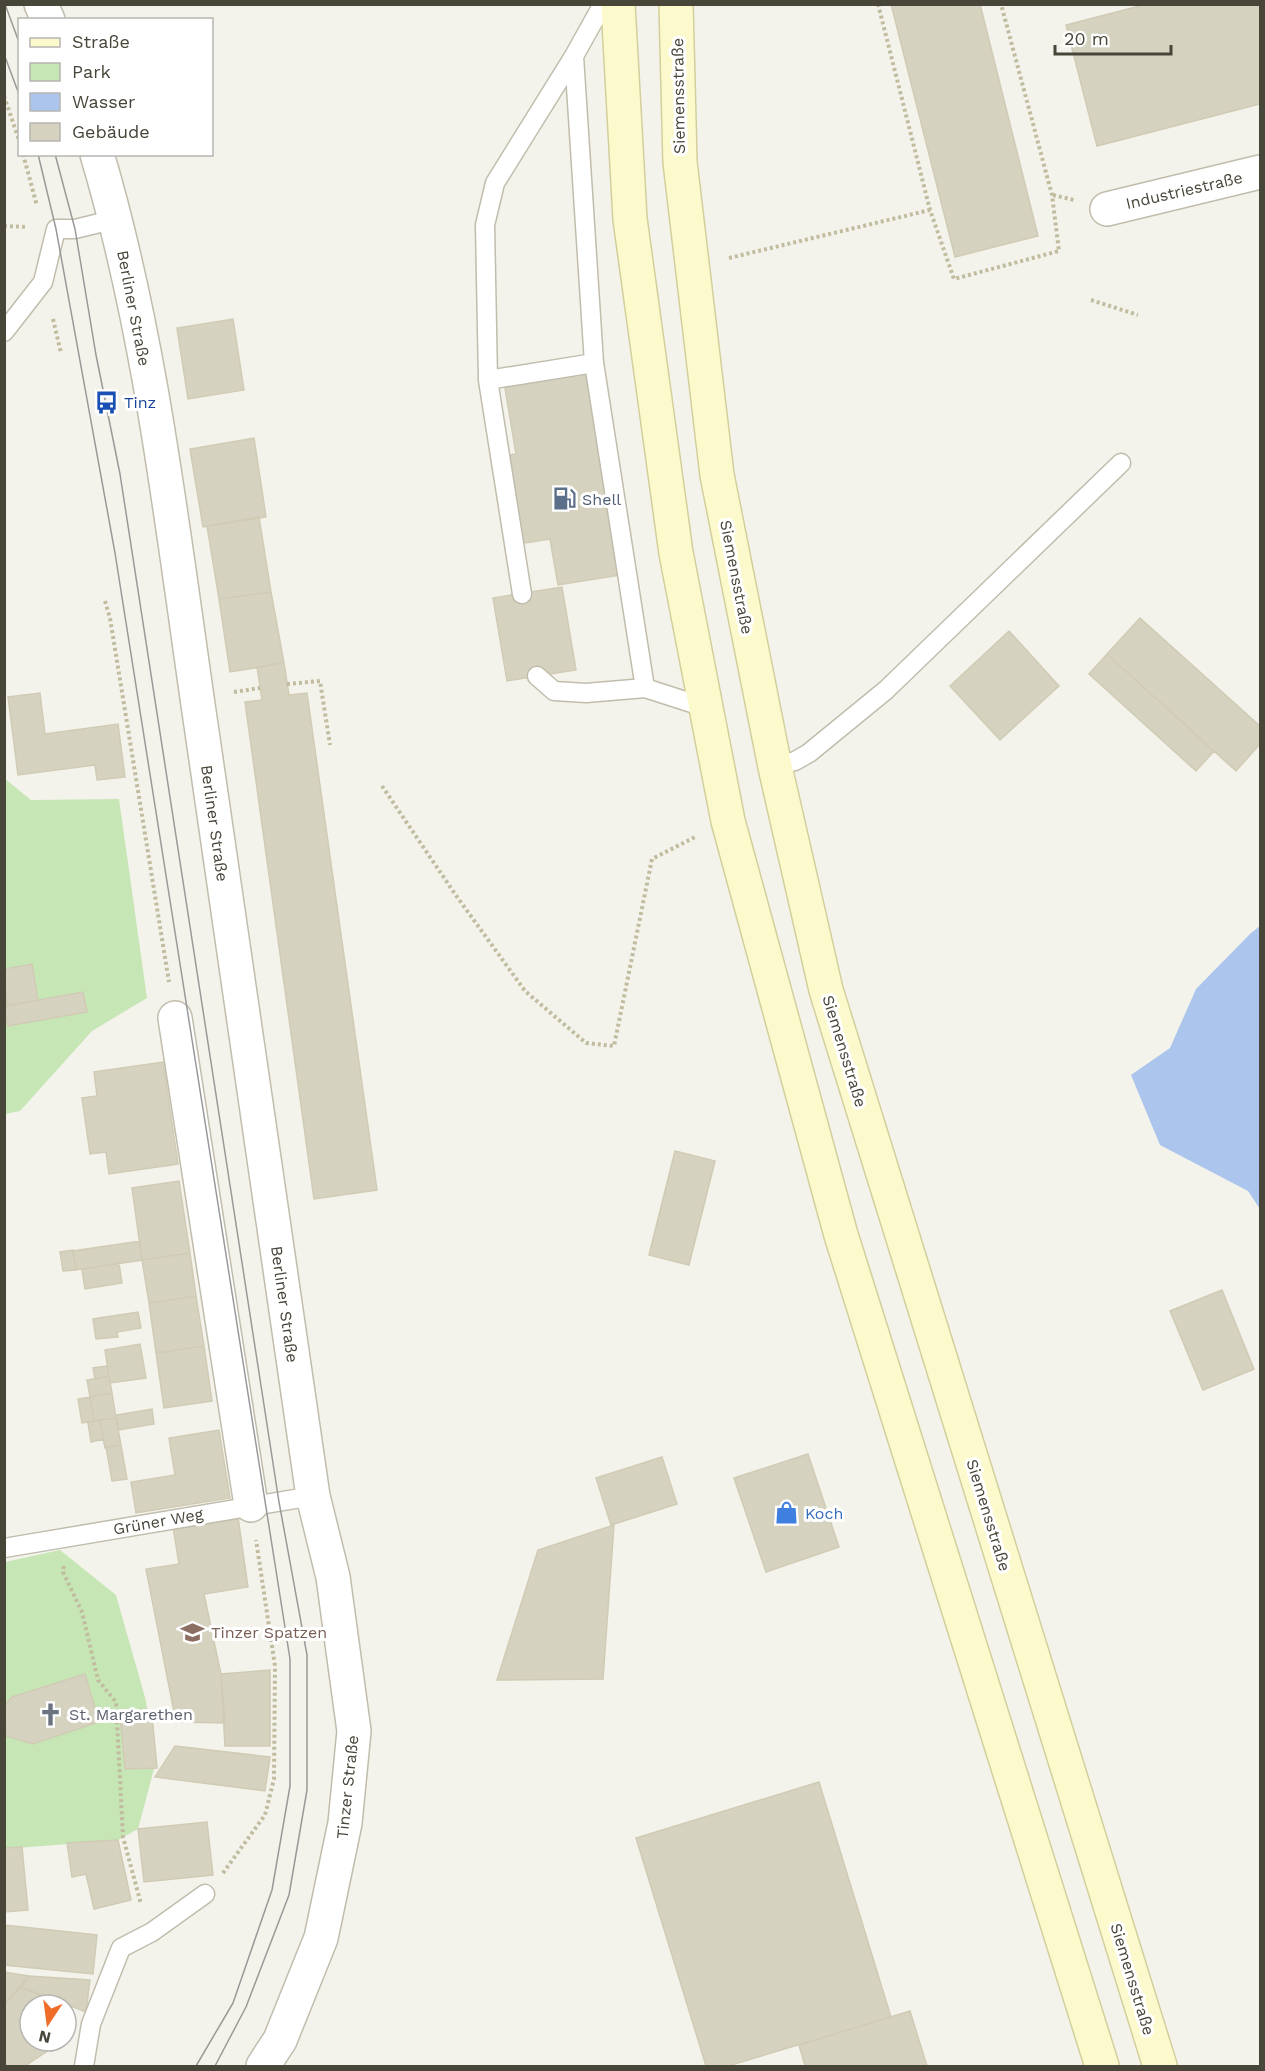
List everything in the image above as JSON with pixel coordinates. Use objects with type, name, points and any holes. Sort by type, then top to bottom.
[{"type":"main road","points":[[618,4],[630,219],[676,553],[704,707],[728,821],[841,1235],[1102,2067]]},
{"type":"main road","name":"Siemensstraße","points":[[676,4],[680,162],[717,475],[775,767],[826,990],[1160,2067]]},
{"type":"street","name":"Berliner Straße","points":[[98,156],[116,219],[146,363],[185,614],[313,1496]]},
{"type":"street","name":"Industriestraße","points":[[1107,209],[1260,172]]},
{"type":"street","points":[[175,1018],[250,1505]]},
{"type":"street","name":"Tinzer Straße","points":[[263,2067],[280,2040],[321,1938],[345,1823],[354,1731],[333,1577],[313,1496]]},
{"type":"lane","points":[[522,594],[488,380],[485,225],[495,183],[574,56],[603,4]]},
{"type":"lane","points":[[574,56],[594,363],[645,688]]},
{"type":"lane","points":[[4,332],[43,282],[56,229],[75,229],[116,219]]},
{"type":"lane","points":[[488,380],[594,363]]},
{"type":"lane","points":[[775,767],[795,761],[809,753],[886,690],[1121,463]]},
{"type":"lane","points":[[537,676],[554,691],[586,693],[645,688],[704,707]]},
{"type":"lane","name":"Grüner Weg","points":[[4,1548],[313,1496]]},
{"type":"lane","points":[[84,2067],[91,2024],[121,1948],[152,1932],[205,1894]]},
{"type":"path","points":[[878,4],[930,210],[954,279],[1059,251],[1052,195],[1001,4]]},
{"type":"path","points":[[4,96],[18,138]]},
{"type":"path","points":[[24,156],[40,216]]},
{"type":"path","points":[[722,259],[930,210]]},
{"type":"path","points":[[1091,300],[1138,315]]},
{"type":"path","points":[[105,601],[110,618],[175,1018]]},
{"type":"path","points":[[287,684],[320,681],[330,745]]},
{"type":"path","points":[[382,786],[454,894],[525,991],[586,1042],[614,1046],[652,859],[728,821]]},
{"type":"path","points":[[205,1894],[265,1815],[274,1779],[275,1666],[250,1505]]},
{"type":"path","points":[[66,1538],[63,1572],[82,1612],[98,1680],[116,1702],[123,1837],[152,1932]]},
{"type":"green space","points":[[4,778],[31,800],[119,799],[147,998],[92,1031],[20,1111],[5,1114]]},
{"type":"green space","points":[[60,1550],[116,1595],[146,1701],[154,1769],[138,1829],[118,1840],[5,1849],[5,1562]]},
{"type":"water","points":[[1260,926],[1260,1209],[1248,1191],[1160,1145],[1131,1075],[1170,1048],[1196,989]]},
{"type":"building","points":[[891,4],[980,4],[1038,236],[955,257]]},
{"type":"building","points":[[1147,4],[1260,4],[1260,104],[1097,146],[1066,25]]},
{"type":"building","points":[[233,319],[244,390],[188,399],[177,328]]},
{"type":"building","points":[[588,368],[621,575],[558,585],[550,539],[519,544],[504,456],[516,454],[504,382]]},
{"type":"building","points":[[254,438],[266,517],[203,527],[190,449]]},
{"type":"building","points":[[259,517],[271,592],[219,599],[207,526]]},
{"type":"building","points":[[562,587],[576,670],[507,681],[493,598]]},
{"type":"building","points":[[271,592],[284,663],[230,672],[219,599]]},
{"type":"building","points":[[1140,618],[1260,726],[1260,744],[1236,771],[1107,654]]},
{"type":"building","points":[[1009,631],[1059,686],[1000,740],[950,686]]},
{"type":"building","points":[[1107,654],[1214,751],[1196,771],[1089,674]]},
{"type":"building","points":[[284,663],[289,695],[307,693],[377,1190],[314,1199],[245,702],[262,700],[257,667]]},
{"type":"building","points":[[40,693],[45,734],[118,724],[125,777],[97,780],[95,765],[18,775],[8,697]]},
{"type":"building","points":[[32,964],[38,1000],[7,1006],[4,969]]},
{"type":"building","points":[[83,992],[87,1012],[8,1026],[4,1006]]},
{"type":"building","points":[[163,1062],[178,1164],[109,1174],[106,1152],[90,1154],[82,1098],[97,1096],[94,1072]]},
{"type":"building","points":[[675,1151],[715,1161],[689,1265],[649,1255]]},
{"type":"building","points":[[179,1181],[190,1253],[142,1260],[132,1188]]},
{"type":"building","points":[[140,1241],[142,1260],[76,1270],[73,1251]]},
{"type":"building","points":[[73,1250],[76,1270],[63,1271],[60,1252]]},
{"type":"building","points":[[190,1253],[196,1296],[149,1303],[142,1260]]},
{"type":"building","points":[[119,1263],[122,1283],[85,1289],[82,1269]]},
{"type":"building","points":[[1222,1290],[1254,1369],[1203,1390],[1170,1311]]},
{"type":"building","points":[[196,1296],[204,1346],[156,1353],[149,1303]]},
{"type":"building","points":[[138,1312],[141,1328],[117,1332],[118,1337],[96,1339],[93,1319]]},
{"type":"building","points":[[140,1344],[146,1378],[110,1383],[105,1350]]},
{"type":"building","points":[[204,1346],[212,1401],[164,1408],[156,1353]]},
{"type":"building","points":[[107,1366],[109,1376],[95,1379],[93,1368]]},
{"type":"building","points":[[109,1376],[112,1393],[90,1397],[87,1380]]},
{"type":"building","points":[[112,1393],[116,1418],[94,1421],[90,1397]]},
{"type":"building","points":[[90,1397],[94,1421],[82,1423],[78,1399]]},
{"type":"building","points":[[152,1409],[154,1424],[119,1430],[116,1415]]},
{"type":"building","points":[[116,1418],[121,1445],[105,1448],[100,1420]]},
{"type":"building","points":[[100,1420],[104,1439],[91,1442],[88,1423]]},
{"type":"building","points":[[219,1430],[230,1498],[136,1513],[131,1482],[175,1475],[169,1438]]},
{"type":"building","points":[[121,1445],[127,1479],[112,1481],[106,1447]]},
{"type":"building","name":"Koch","points":[[808,1454],[839,1547],[766,1572],[734,1478]]},
{"type":"building","points":[[662,1457],[677,1504],[611,1525],[596,1478]]},
{"type":"building","name":"Tinzer Spatzen","points":[[238,1517],[248,1587],[204,1594],[221,1674],[225,1723],[176,1722],[146,1569],[179,1564],[173,1527]]},
{"type":"building","points":[[614,1525],[603,1679],[497,1680],[538,1550]]},
{"type":"building","points":[[270,1670],[270,1746],[225,1746],[221,1674]]},
{"type":"building","name":"St. Margarethen","points":[[85,1674],[99,1722],[33,1744],[6,1736],[4,1706],[12,1697]]},
{"type":"building","points":[[147,1709],[148,1716],[152,1716],[157,1768],[125,1769],[120,1716],[136,1714],[135,1710]]},
{"type":"building","points":[[175,1746],[270,1757],[265,1791],[155,1777]]},
{"type":"building","points":[[819,1782],[891,2017],[728,2066],[706,2066],[636,1838]]},
{"type":"building","points":[[207,1822],[213,1875],[144,1882],[138,1829]]},
{"type":"building","points":[[118,1840],[131,1900],[94,1909],[86,1874],[72,1877],[67,1843]]},
{"type":"building","points":[[22,1847],[28,1910],[4,1912],[4,1848]]},
{"type":"building","points":[[4,1925],[97,1935],[93,1974],[4,1965]]},
{"type":"building","points":[[4,1972],[29,1976],[4,2005]]},
{"type":"building","points":[[29,1976],[90,1980],[86,2012],[78,2009],[78,1993],[37,1993],[21,1987]]},
{"type":"building","points":[[21,1987],[35,1993],[18,1993],[18,2053],[44,2053],[25,2066],[8,2066],[4,2061],[4,2005]]},
{"type":"building","points":[[910,2011],[927,2066],[805,2066],[799,2045]]},
{"type":"tram line","points":[[5,4],[18,40]]},
{"type":"tram line","points":[[4,54],[18,92]]},
{"type":"tram line","points":[[38,156],[56,229],[115,553],[290,1659],[290,1786],[272,1890],[233,2003],[196,2066]]},
{"type":"tram line","points":[[56,156],[75,229],[96,355],[120,474],[279,1502],[307,1655],[307,1790],[289,1895],[246,2007],[215,2066]]},
{"type":"place","name":"Tinz","points":[[106,402]]},
{"type":"place","name":"Shell","points":[[564,499]]},
{"type":"place","name":"Koch","points":[[787,1513]]},
{"type":"place","name":"Tinzer Spatzen","points":[[193,1632]]},
{"type":"place","name":"St. Margarethen","points":[[51,1714]]}]
